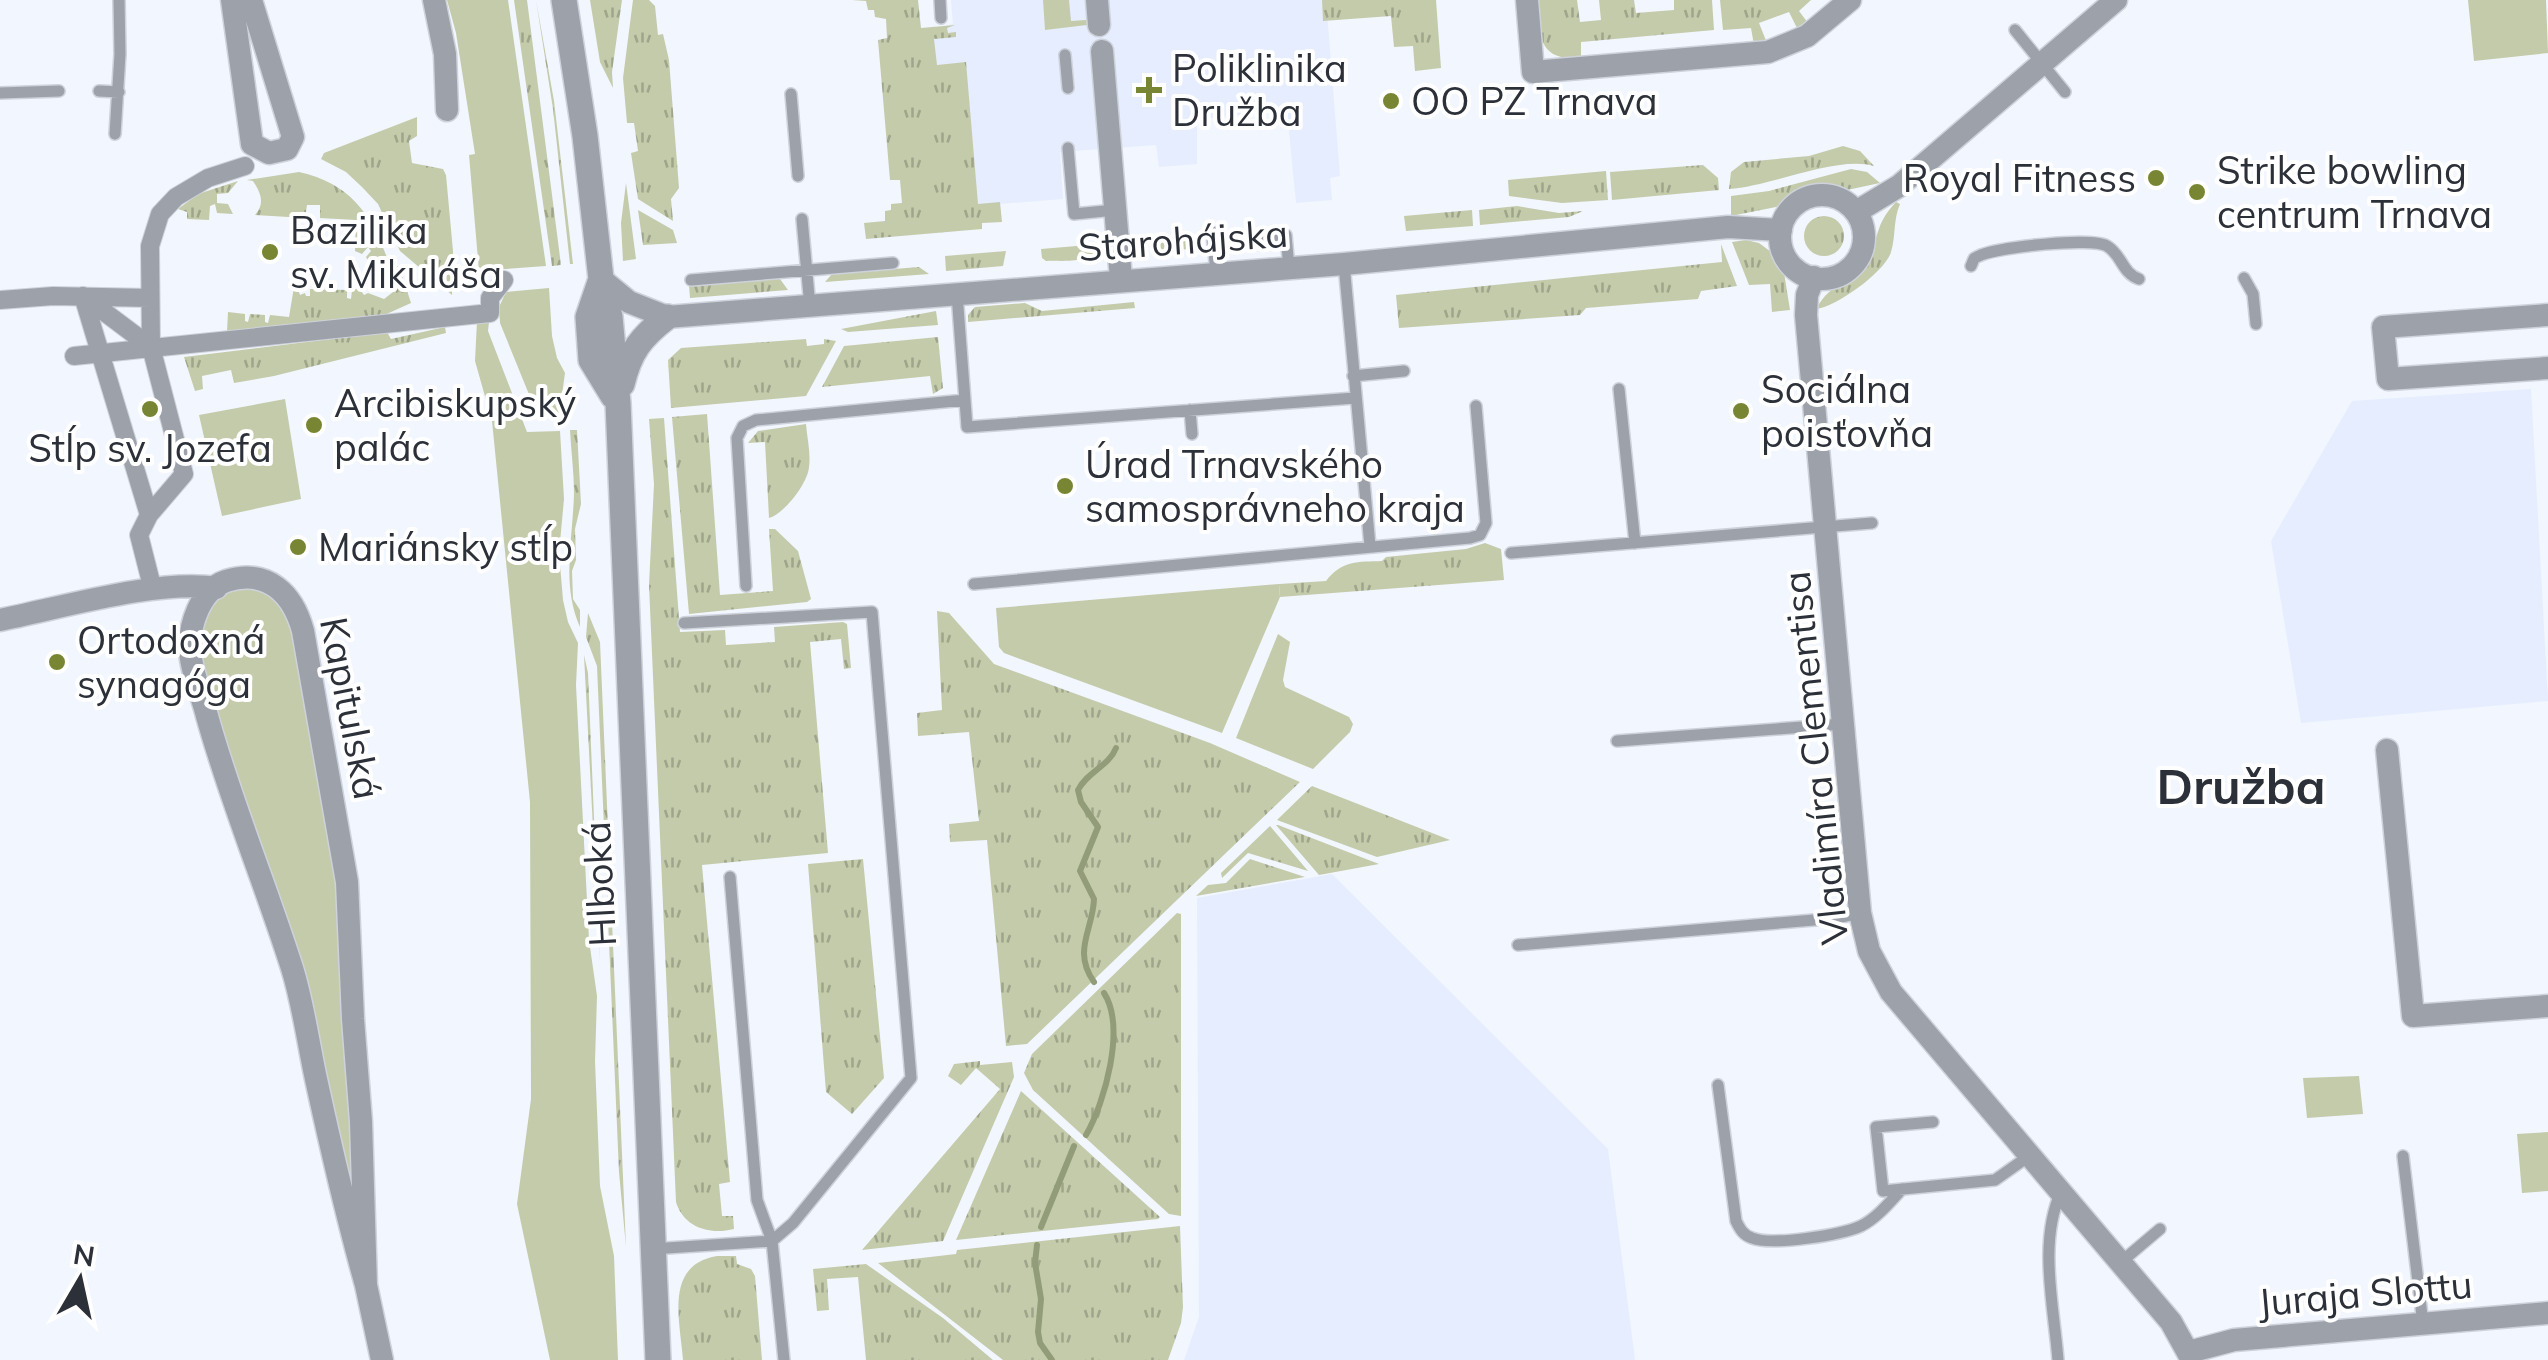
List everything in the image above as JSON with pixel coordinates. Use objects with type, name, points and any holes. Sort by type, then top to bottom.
[{"type":"street","points":[[232,0],[252,144],[268,153],[287,148],[293,137],[251,0]]},
{"type":"street","points":[[434,0],[445,54],[447,110]]},
{"type":"street","name":"Hlboká","points":[[564,0],[601,279],[624,324],[644,334]]},
{"type":"street","points":[[1097,0],[1099,24]]},
{"type":"street","points":[[1527,0],[1533,72],[1768,52],[1803,38],[1850,0]]},
{"type":"street","points":[[1856,212],[1899,186],[2116,0]]},
{"type":"street","points":[[1102,52],[1121,279]]},
{"type":"street","points":[[152,590],[139,535],[149,516],[184,474],[151,346],[150,246],[160,214],[176,197],[194,185],[245,166]]},
{"type":"street","points":[[1813,196],[1837,198],[1856,212],[1864,242],[1855,263],[1836,276],[1814,278],[1788,260],[1781,246],[1781,230],[1792,208],[1813,196]]},
{"type":"street","name":"Starohájska","points":[[601,279],[629,302],[667,317],[1344,264],[1728,228],[1781,230]]},
{"type":"street","name":"Vladimíra Clementisa","points":[[1814,278],[1807,295],[1806,315],[1860,913],[1868,951],[1890,992],[2122,1262],[2171,1322],[2190,1356]]},
{"type":"street","name":"Hlboká","points":[[601,279],[588,317],[591,360],[618,403]]},
{"type":"street","points":[[74,356],[490,313],[490,298],[504,280]]},
{"type":"street","points":[[83,296],[151,346]]},
{"type":"street","points":[[83,296],[149,516]]},
{"type":"street","points":[[0,300],[150,298]]},
{"type":"street","points":[[2548,315],[2383,327],[2385,387],[2548,368]]},
{"type":"street","name":"Hlboká","points":[[658,1360],[618,403],[628,357],[644,334],[667,317]]},
{"type":"street","name":"Kapitulská","points":[[366,1285],[347,882],[303,631],[296,607],[286,593],[268,581],[248,578],[224,582],[196,613],[190,632],[190,654],[221,765],[294,974],[382,1360]]},
{"type":"street","points":[[0,620],[152,590],[193,584],[216,588]]},
{"type":"street","points":[[2387,750],[2413,1016],[2548,1006]]},
{"type":"street","name":"Juraja Slottu","points":[[2190,1356],[2234,1340],[2548,1312]]},
{"type":"lane","points":[[115,134],[119,0]]},
{"type":"lane","points":[[940,0],[941,18]]},
{"type":"lane","points":[[2016,30],[2065,92]]},
{"type":"lane","points":[[1065,55],[1068,88]]},
{"type":"lane","points":[[0,93],[59,91]]},
{"type":"lane","points":[[98,91],[119,92]]},
{"type":"lane","points":[[790,94],[798,176]]},
{"type":"lane","points":[[1068,148],[1074,214],[1116,210]]},
{"type":"lane","points":[[802,219],[810,307]]},
{"type":"lane","points":[[1216,272],[1213,236],[1286,235],[1289,268]]},
{"type":"lane","points":[[1970,266],[1978,257],[2000,250],[2094,242],[2112,250],[2128,276],[2139,279]]},
{"type":"lane","points":[[691,280],[893,263]]},
{"type":"lane","points":[[1344,264],[1370,546]]},
{"type":"lane","points":[[2244,278],[2254,294],[2256,324]]},
{"type":"lane","points":[[958,294],[967,426],[1355,398]]},
{"type":"lane","points":[[1353,376],[1404,372]]},
{"type":"lane","points":[[1619,389],[1635,543]]},
{"type":"lane","points":[[746,586],[737,438],[743,426],[756,420],[965,400]]},
{"type":"lane","points":[[974,584],[1480,535],[1486,523],[1476,406]]},
{"type":"lane","points":[[1190,410],[1192,434]]},
{"type":"lane","points":[[1511,553],[1872,523]]},
{"type":"lane","points":[[652,1249],[772,1241],[794,1223],[911,1078],[872,612],[684,623]]},
{"type":"lane","points":[[1617,741],[1842,724]]},
{"type":"lane","points":[[730,878],[758,1200],[772,1241],[784,1360]]},
{"type":"lane","points":[[1518,945],[1860,913]]},
{"type":"lane","points":[[1718,1086],[1736,1222],[1742,1233],[1770,1241],[1840,1233],[1864,1225],[1902,1189]]},
{"type":"lane","points":[[1933,1122],[1876,1127],[1882,1190],[1996,1180],[2030,1156]]},
{"type":"lane","points":[[2403,1156],[2423,1324]]},
{"type":"lane","points":[[2058,1360],[2048,1234],[2052,1212],[2062,1192]]},
{"type":"lane","points":[[2122,1262],[2160,1228]]},
{"type":"shaded area","name":"Poliklinika Družba","points":[[951,0],[1326,0],[1340,176],[1330,178],[1332,200],[1296,203],[1287,111],[1197,119],[1197,164],[1159,167],[1156,145],[1060,152],[1063,199],[976,206],[934,70],[931,36],[944,35],[944,26],[953,24]]},
{"type":"shaded area","points":[[2531,389],[2548,701],[2301,723],[2271,541],[2352,401]]},
{"type":"shaded area","points":[[1332,874],[1608,1149],[1635,1360],[1184,1360],[1199,1317],[1197,898]]},
{"type":"green space","points":[[447,0],[508,0],[546,266],[479,271],[469,155],[475,154]]},
{"type":"green space","points":[[514,0],[527,0],[561,265],[552,266]]},
{"type":"green space","points":[[536,0],[554,101],[573,264],[570,264]]},
{"type":"green space","points":[[590,0],[622,0],[613,88],[600,62]]},
{"type":"green space","points":[[633,0],[649,0],[655,6],[658,35],[663,34],[669,60],[679,188],[671,199],[673,221],[638,199],[631,153],[638,151],[634,123],[627,123],[623,78]]},
{"type":"green space","points":[[852,0],[918,0],[921,28],[955,25],[947,28],[948,33],[956,32],[956,37],[934,39],[937,65],[966,62],[978,204],[1000,202],[1002,222],[982,223],[982,229],[866,239],[864,223],[885,221],[885,211],[891,210],[891,204],[902,203],[900,180],[890,180],[878,40],[887,38],[886,19],[875,17],[866,1]]},
{"type":"green space","points":[[1043,0],[1069,0],[1071,21],[1086,20],[1087,25],[1045,30]]},
{"type":"green space","points":[[1322,0],[1436,0],[1441,68],[1415,71],[1413,46],[1394,47],[1391,16],[1323,21]]},
{"type":"green space","points":[[1537,0],[1577,0],[1580,22],[1601,20],[1599,0],[1634,0],[1636,13],[1674,10],[1674,0],[1712,0],[1714,30],[1581,42],[1581,58],[1567,58],[1556,55],[1544,44]]},
{"type":"green space","points":[[1720,0],[1811,0],[1799,11],[1808,23],[1798,30],[1789,12],[1759,23],[1767,43],[1754,45],[1751,28],[1723,30]]},
{"type":"green space","points":[[2468,0],[2546,0],[2548,53],[2474,61]]},
{"type":"green space","points":[[417,117],[417,136],[409,141],[412,163],[443,169],[446,175],[453,251],[452,295],[400,251],[378,204],[362,187],[346,172],[321,159],[324,153]]},
{"type":"green space","points":[[1843,146],[1860,151],[1874,166],[1842,165],[1729,189],[1731,172],[1744,162],[1809,156]]},
{"type":"green space","points":[[1703,165],[1718,178],[1719,190],[1612,200],[1610,172]]},
{"type":"green space","points":[[1851,169],[1867,172],[1880,183],[1847,190],[1817,185],[1776,207],[1731,216],[1731,196],[1769,191]]},
{"type":"green space","points":[[1606,171],[1608,200],[1562,203],[1509,196],[1508,180]]},
{"type":"green space","points":[[299,172],[334,185],[358,205],[376,232],[390,266],[399,266],[411,303],[380,317],[227,332],[228,312],[245,314],[248,322],[250,314],[265,315],[268,323],[270,315],[289,317],[294,287],[306,296],[310,296],[310,289],[347,290],[347,298],[351,299],[352,290],[359,288],[364,295],[384,299],[397,289],[399,282],[392,273],[379,266],[378,261],[370,263],[366,257],[371,251],[368,247],[362,254],[355,251],[356,220],[320,218],[320,205],[307,205],[305,218],[255,215],[261,198],[253,181],[247,180]]},
{"type":"green space","points":[[238,181],[228,193],[217,194],[217,203],[228,204],[233,214],[217,213],[215,204],[210,206],[209,220],[187,219],[187,212],[178,209],[198,194]]},
{"type":"green space","points":[[626,183],[636,259],[623,261],[621,223]]},
{"type":"green space","points":[[1896,202],[1900,204],[1887,260],[1859,287],[1816,309],[1829,292],[1862,267],[1884,218]]},
{"type":"green space","points":[[1517,206],[1559,213],[1583,211],[1569,217],[1480,225],[1479,210]]},
{"type":"green space","points":[[638,210],[673,230],[677,243],[643,245]]},
{"type":"green space","points":[[1472,210],[1473,226],[1406,231],[1404,216]]},
{"type":"green space","points":[[1824,216],[1838,222],[1844,236],[1838,250],[1824,256],[1810,250],[1804,236],[1810,222]]},
{"type":"green space","points":[[1204,235],[1201,248],[1153,252],[1151,239]]},
{"type":"green space","points":[[1732,242],[1759,243],[1782,260],[1790,310],[1772,312],[1770,284],[1749,285]]},
{"type":"green space","points":[[1100,244],[1084,258],[1042,258],[1041,249]]},
{"type":"green space","points":[[1721,244],[1737,286],[1701,291],[1698,299],[1586,308],[1580,315],[1399,328],[1396,295],[1722,262]]},
{"type":"green space","points":[[1006,251],[1003,266],[946,271],[945,256]]},
{"type":"green space","points":[[919,267],[929,274],[825,282],[832,274]]},
{"type":"green space","points":[[780,279],[788,290],[690,298],[689,285]]},
{"type":"green space","points":[[549,288],[552,336],[565,373],[559,416],[537,414],[500,323],[499,307],[506,292]]},
{"type":"green space","points":[[1134,302],[1135,308],[968,322],[975,307],[1025,303],[1042,311]]},
{"type":"green space","points":[[936,311],[938,325],[848,332],[841,329]]},
{"type":"green space","points":[[477,321],[489,322],[488,331],[527,432],[560,431],[564,499],[559,553],[563,600],[578,643],[576,685],[589,940],[597,996],[595,1061],[600,1186],[614,1256],[618,1360],[550,1360],[517,1204],[531,1099],[530,802],[492,421],[475,361]]},
{"type":"green space","points":[[445,327],[446,333],[274,376],[234,383],[231,370],[202,376],[203,389],[195,391],[184,357],[387,332],[391,339]]},
{"type":"green space","points":[[938,337],[943,388],[933,394],[930,376],[822,387],[844,346]]},
{"type":"green space","points":[[806,339],[807,346],[824,344],[824,339],[836,341],[806,396],[671,408],[668,360],[681,348]]},
{"type":"green space","points":[[285,399],[301,499],[222,516],[199,415]]},
{"type":"green space","points":[[707,414],[720,595],[773,591],[769,529],[775,529],[798,551],[811,599],[807,602],[689,614],[672,417]]},
{"type":"green space","points":[[664,418],[680,632],[725,630],[726,645],[775,642],[774,627],[843,622],[847,624],[851,668],[844,669],[841,639],[810,642],[828,853],[702,865],[730,1182],[719,1184],[722,1216],[733,1216],[734,1229],[725,1231],[692,1224],[676,1202],[649,585],[654,484],[649,419]]},
{"type":"green space","points":[[806,424],[808,474],[788,504],[769,518],[765,442],[748,443],[758,431]]},
{"type":"green space","points":[[570,430],[577,430],[581,504],[572,571],[580,627],[574,611],[569,578],[574,493]]},
{"type":"green space","points":[[1485,543],[1501,549],[1504,580],[1280,597],[1279,584],[1326,581],[1338,569],[1351,564]]},
{"type":"green space","points":[[224,582],[286,593],[347,887],[366,1285],[190,632]]},
{"type":"green space","points":[[1279,584],[1280,597],[1222,733],[1004,653],[999,647],[996,608]]},
{"type":"green space","points":[[937,611],[949,613],[994,664],[1210,743],[1300,782],[1027,1044],[1006,1046],[987,840],[950,842],[949,824],[979,821],[969,732],[918,736],[917,713],[942,710]]},
{"type":"green space","points":[[588,613],[600,642],[626,1247],[619,1172],[597,666],[586,637]]},
{"type":"green space","points":[[1278,634],[1290,642],[1285,687],[1349,717],[1353,724],[1350,732],[1313,769],[1236,738]]},
{"type":"green space","points":[[584,655],[588,673],[600,963]]},
{"type":"green space","points":[[1312,786],[1450,840],[1377,857],[1277,820]]},
{"type":"green space","points":[[1278,825],[1379,864],[1319,875]]},
{"type":"green space","points":[[1270,826],[1308,871],[1248,853],[1222,878],[1221,873]]},
{"type":"green space","points":[[863,859],[884,1078],[852,1114],[826,1092],[808,864]]},
{"type":"green space","points":[[1250,859],[1305,877],[1196,896],[1208,885],[1226,883]]},
{"type":"green space","points":[[1177,913],[1181,914],[1181,1216],[1169,1214],[1033,1090],[1024,1073],[1032,1054]]},
{"type":"green space","points":[[980,1061],[980,1065],[1012,1062],[1014,1077],[943,1241],[862,1250],[1000,1089],[976,1068],[961,1085],[948,1076],[954,1064]]},
{"type":"green space","points":[[2359,1076],[2363,1114],[2307,1118],[2303,1078]]},
{"type":"green space","points":[[1021,1091],[1160,1217],[956,1240]]},
{"type":"green space","points":[[2548,1132],[2548,1191],[2522,1193],[2517,1134]]},
{"type":"green space","points":[[1180,1226],[1183,1307],[1168,1360],[1003,1360],[878,1263],[956,1254],[957,1250]]},
{"type":"green space","points":[[736,1256],[737,1264],[751,1269],[755,1276],[762,1360],[683,1360],[678,1312],[682,1282],[700,1261]]},
{"type":"green space","points":[[866,1264],[943,1318],[993,1360],[866,1360],[858,1277],[827,1279],[829,1310],[817,1311],[813,1269]]},
{"type":"waterway","points":[[1094,982],[1084,950],[1094,899],[1080,871],[1098,827],[1081,802],[1078,790],[1116,748]]},
{"type":"waterway","points":[[1086,1135],[1106,1085],[1113,1044],[1113,1025],[1104,993]]},
{"type":"waterway","points":[[1041,1227],[1074,1146]]},
{"type":"waterway","points":[[1037,1245],[1035,1263],[1041,1299],[1038,1332],[1040,1343],[1052,1360]]},
{"type":"place","name":"Poliklinika Družba","points":[[1149,90]]},
{"type":"place","name":"OO PZ Trnava","points":[[1391,101]]},
{"type":"place","name":"Royal Fitness","points":[[2156,178]]},
{"type":"place","name":"Strike bowling centrum Trnava","points":[[2197,192]]},
{"type":"place","name":"Bazilika sv. Mikuláša","points":[[270,252]]},
{"type":"place","name":"Stĺp sv. Jozefa","points":[[150,409]]},
{"type":"place","name":"Sociálna poisťovňa","points":[[1741,411]]},
{"type":"place","name":"Arcibiskupský palác","points":[[314,425]]},
{"type":"place","name":"Úrad Trnavského samosprávneho kraja","points":[[1065,486]]},
{"type":"place","name":"Mariánsky stĺp","points":[[298,547]]},
{"type":"place","name":"Ortodoxná synagóga","points":[[57,662]]},
{"type":"district","name":"Družba","points":[[2241,786]]}]
